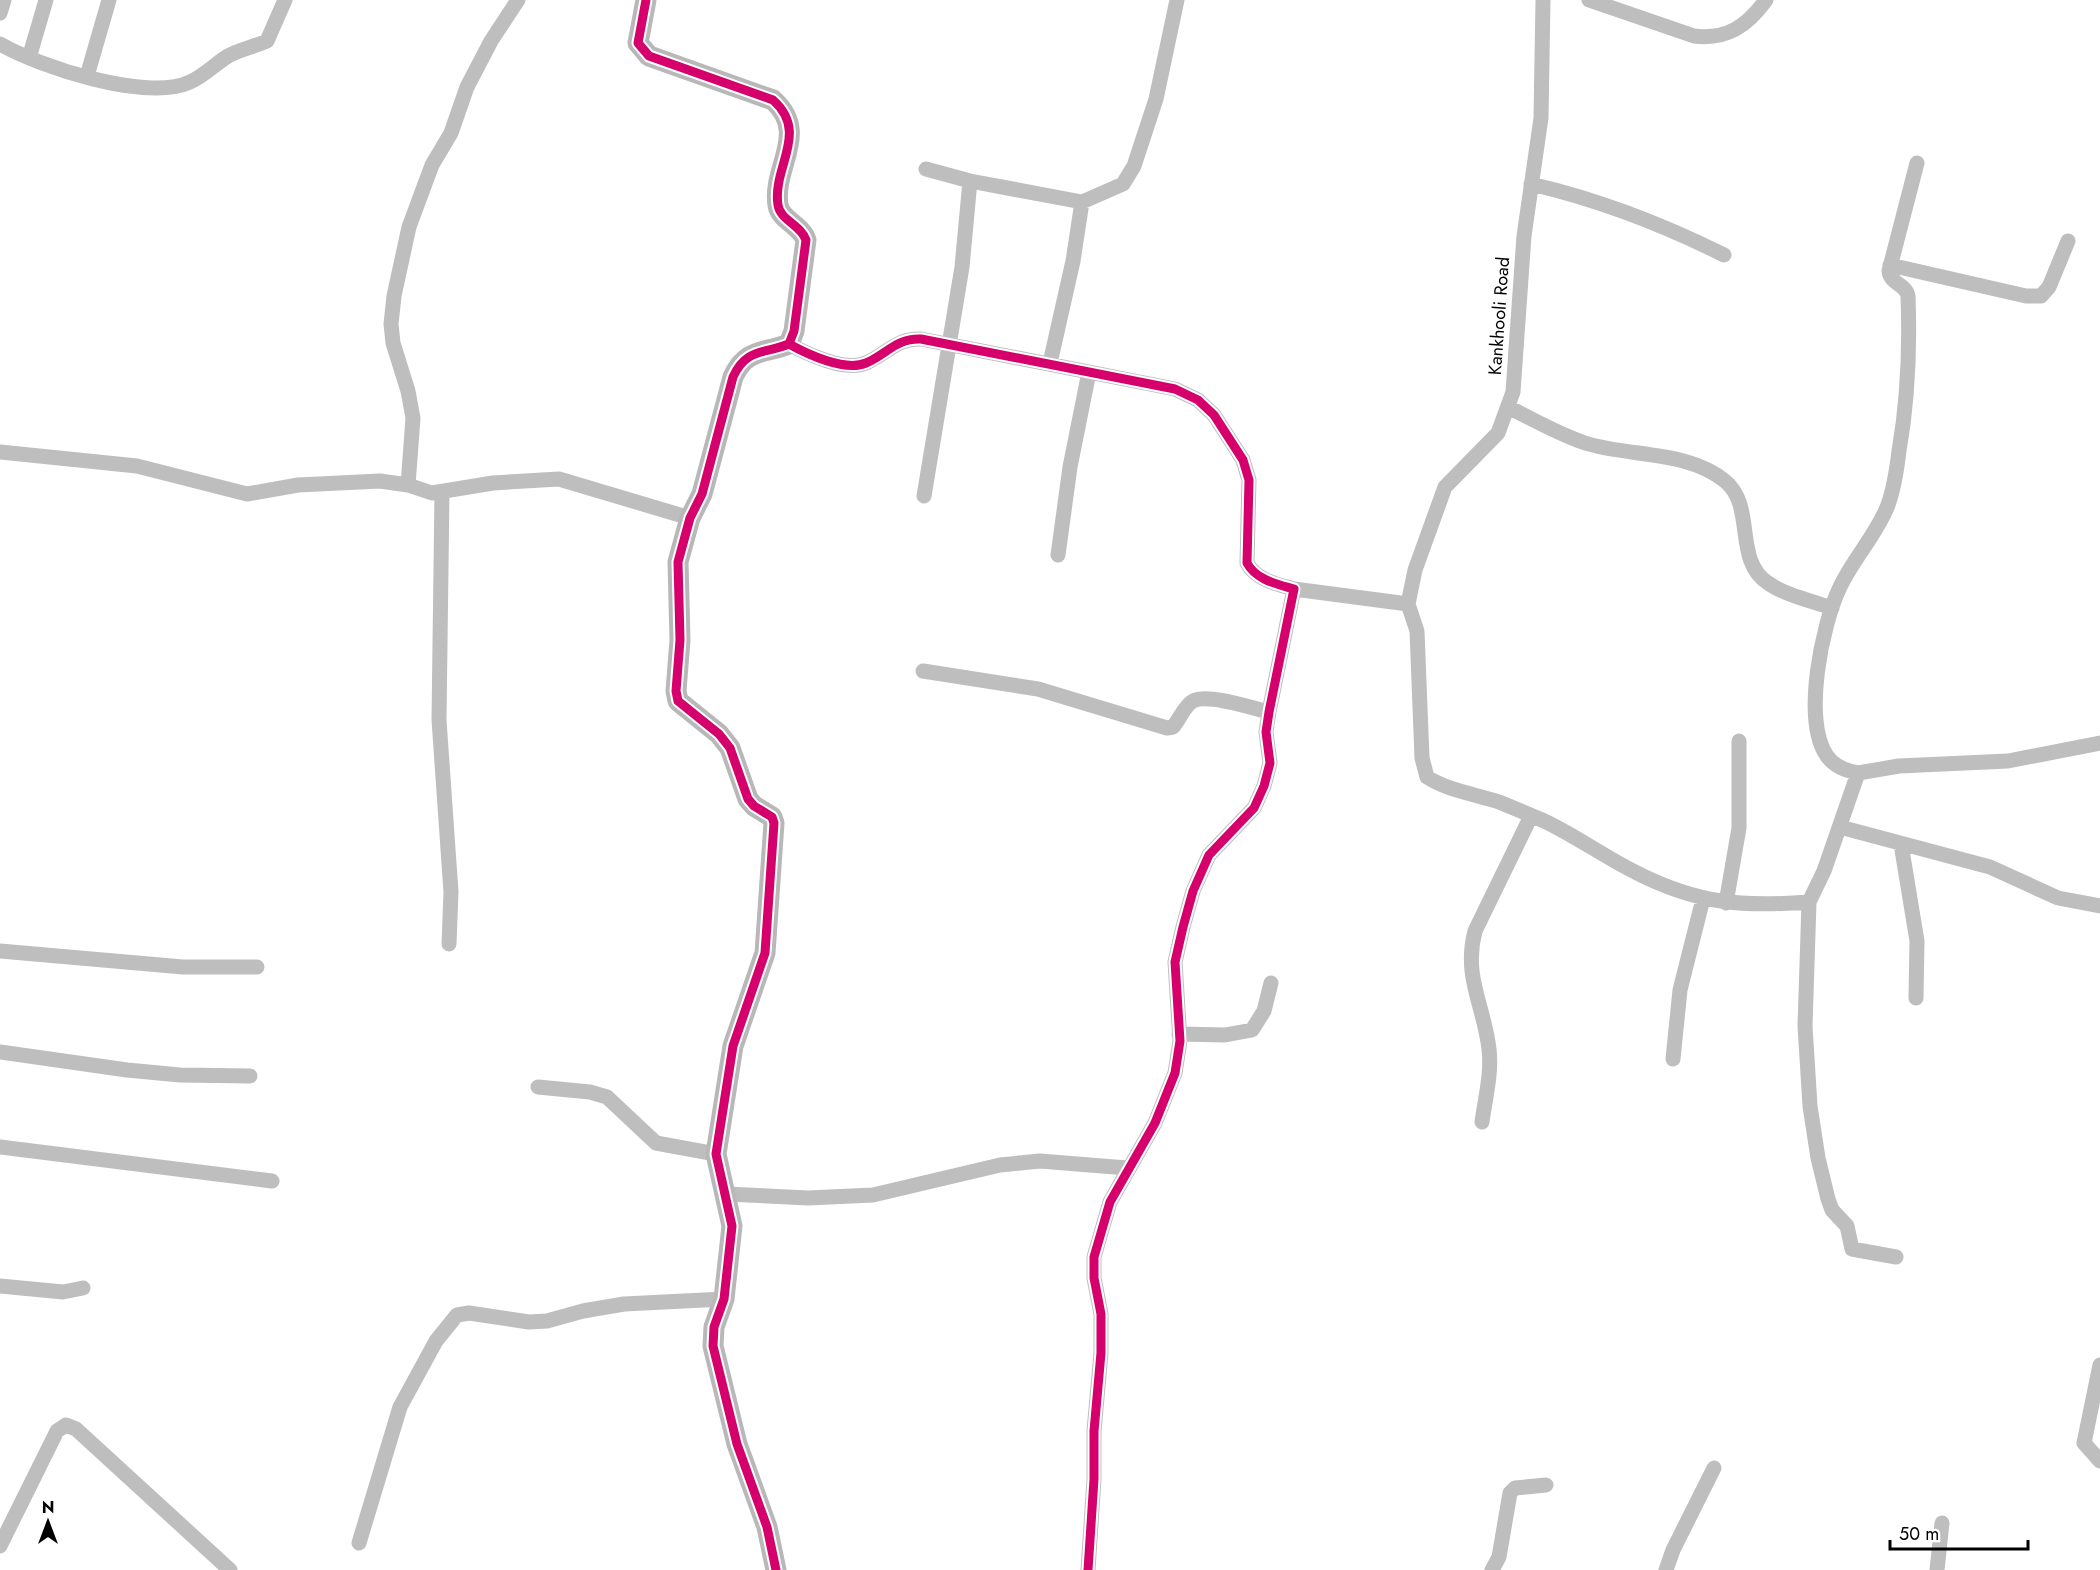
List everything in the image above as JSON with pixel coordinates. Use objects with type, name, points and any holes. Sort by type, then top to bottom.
[{"type":"street","points":[[0,13],[4,0]]},
{"type":"street","points":[[29,58],[46,0]]},
{"type":"street","points":[[87,76],[110,0]]},
{"type":"street","points":[[0,44],[29,58],[87,76],[130,88],[155,89],[189,83],[227,57],[267,41],[285,0]]},
{"type":"street","points":[[408,485],[412,418],[408,391],[393,343],[392,324],[394,296],[407,236],[419,197],[432,165],[451,133],[467,87],[491,42],[518,0]]},
{"type":"street","points":[[645,0],[638,43],[649,56],[773,100],[787,118],[789,143],[780,177],[778,208],[783,216],[803,231],[806,240],[794,330],[789,344]]},
{"type":"street","points":[[926,170],[970,181],[1082,202],[1123,184],[1134,166],[1156,99],[1177,0]]},
{"type":"street","name":"Kankhooli Road","points":[[1408,604],[1415,570],[1445,487],[1498,433],[1510,408],[1519,332],[1524,236],[1541,118],[1543,0]]},
{"type":"street","points":[[1589,0],[1694,36],[1708,38],[1718,38],[1734,30],[1755,14],[1766,0]]},
{"type":"street","points":[[1917,163],[1890,265],[1890,276],[1907,291],[1909,304],[1908,396],[1896,470],[1888,505],[1840,588],[1832,608],[1818,674],[1815,719],[1827,757],[1845,771],[1858,773],[1899,766],[2008,761],[2100,743]]},
{"type":"street","points":[[924,496],[947,344],[962,267],[970,181]]},
{"type":"street","points":[[1531,184],[1589,197],[1636,215],[1724,255]]},
{"type":"street","points":[[1050,363],[1073,261],[1082,202]]},
{"type":"street","points":[[1890,265],[2026,296],[2041,296],[2049,287],[2068,241]]},
{"type":"street","points":[[776,1570],[767,1527],[737,1444],[713,1346],[714,1327],[723,1299],[732,1226],[726,1194],[719,1177],[716,1154],[734,1046],[765,953],[774,823],[772,817],[748,799],[736,761],[719,734],[678,701],[676,691],[680,640],[678,562],[690,518],[702,494],[717,430],[738,366],[749,354],[789,344],[809,354],[852,365],[865,364],[886,348],[908,339],[1050,363],[1175,389],[1198,400],[1214,415],[1243,460],[1249,480],[1247,563],[1252,571],[1262,578],[1294,590],[1408,604],[1417,631],[1422,758],[1427,777],[1439,785],[1499,802],[1531,816],[1584,841],[1637,874],[1703,899],[1740,906],[1809,902]]},
{"type":"street","points":[[1058,555],[1070,467],[1089,372]]},
{"type":"street","points":[[1510,408],[1556,432],[1586,443],[1672,459],[1707,469],[1725,481],[1738,494],[1747,548],[1755,570],[1768,583],[1832,608]]},
{"type":"street","points":[[0,452],[137,466],[247,494],[298,484],[380,482],[408,485],[432,493],[503,482],[559,479],[690,518]]},
{"type":"street","points":[[442,492],[439,720],[451,892],[449,944]]},
{"type":"street","points":[[1088,1570],[1101,1353],[1101,1314],[1094,1278],[1094,1257],[1110,1202],[1166,1099],[1175,1073],[1179,1034],[1175,962],[1190,900],[1209,855],[1254,808],[1264,786],[1270,764],[1266,732],[1269,712],[1294,590]]},
{"type":"street","points":[[923,671],[1038,689],[1167,728],[1173,727],[1186,708],[1196,699],[1211,699],[1269,712]]},
{"type":"street","points":[[1726,903],[1739,828],[1739,741]]},
{"type":"street","points":[[1858,773],[1840,827],[1809,902],[1806,1026],[1810,1106],[1818,1158],[1828,1198],[1832,1210],[1847,1226],[1852,1249],[1896,1257]]},
{"type":"street","points":[[1482,1122],[1490,1064],[1489,1048],[1473,990],[1472,946],[1475,931],[1531,816]]},
{"type":"street","points":[[1840,827],[1990,867],[2058,898],[2100,906]]},
{"type":"street","points":[[1901,844],[1917,941],[1916,999]]},
{"type":"street","points":[[1673,1059],[1677,1002],[1703,899]]},
{"type":"street","points":[[0,951],[183,967],[258,967]]},
{"type":"street","points":[[1179,1034],[1226,1035],[1252,1030],[1264,1011],[1271,983]]},
{"type":"street","points":[[0,1052],[138,1071],[250,1076]]},
{"type":"street","points":[[538,1088],[590,1092],[607,1097],[656,1143],[716,1154]]},
{"type":"street","points":[[0,1147],[272,1181]]},
{"type":"street","points":[[726,1194],[808,1198],[873,1195],[1000,1165],[1040,1161],[1077,1162],[1127,1168]]},
{"type":"street","points":[[0,1286],[63,1292],[83,1288]]},
{"type":"street","points":[[359,1543],[400,1407],[436,1341],[449,1321],[457,1315],[469,1313],[529,1322],[547,1321],[583,1311],[624,1304],[723,1299]]},
{"type":"street","points":[[2100,1365],[2084,1443],[2100,1461]]},
{"type":"street","points":[[0,1546],[57,1431],[66,1425],[76,1429],[227,1569]]},
{"type":"street","points":[[1666,1570],[1673,1550],[1714,1468]]},
{"type":"street","points":[[1492,1570],[1498,1557],[1510,1493],[1515,1488],[1546,1485]]},
{"type":"street","points":[[1937,1570],[1942,1523]]},
{"type":"cycle path","points":[[646,0],[638,43],[649,56],[773,100],[784,112],[789,125],[789,138],[780,177],[778,205],[783,215],[800,230],[806,240],[794,331],[789,344],[750,356],[733,377],[702,494],[690,518],[678,562],[680,640],[676,691],[678,701],[719,734],[730,748],[748,799],[754,806],[772,817],[774,823],[765,953],[733,1046],[716,1154],[732,1226],[724,1299],[714,1327],[713,1346],[737,1444],[767,1527],[776,1570]]},
{"type":"cycle path","points":[[789,344],[826,361],[857,365],[866,363],[905,341],[921,339],[1175,389],[1198,400],[1214,415],[1243,460],[1249,480],[1247,563],[1261,577],[1294,589],[1269,712],[1266,732],[1270,763],[1264,786],[1254,808],[1209,855],[1193,891],[1175,962],[1180,1041],[1175,1073],[1155,1123],[1110,1202],[1094,1257],[1094,1278],[1101,1314],[1101,1353],[1094,1431],[1094,1479],[1088,1570]]}]
